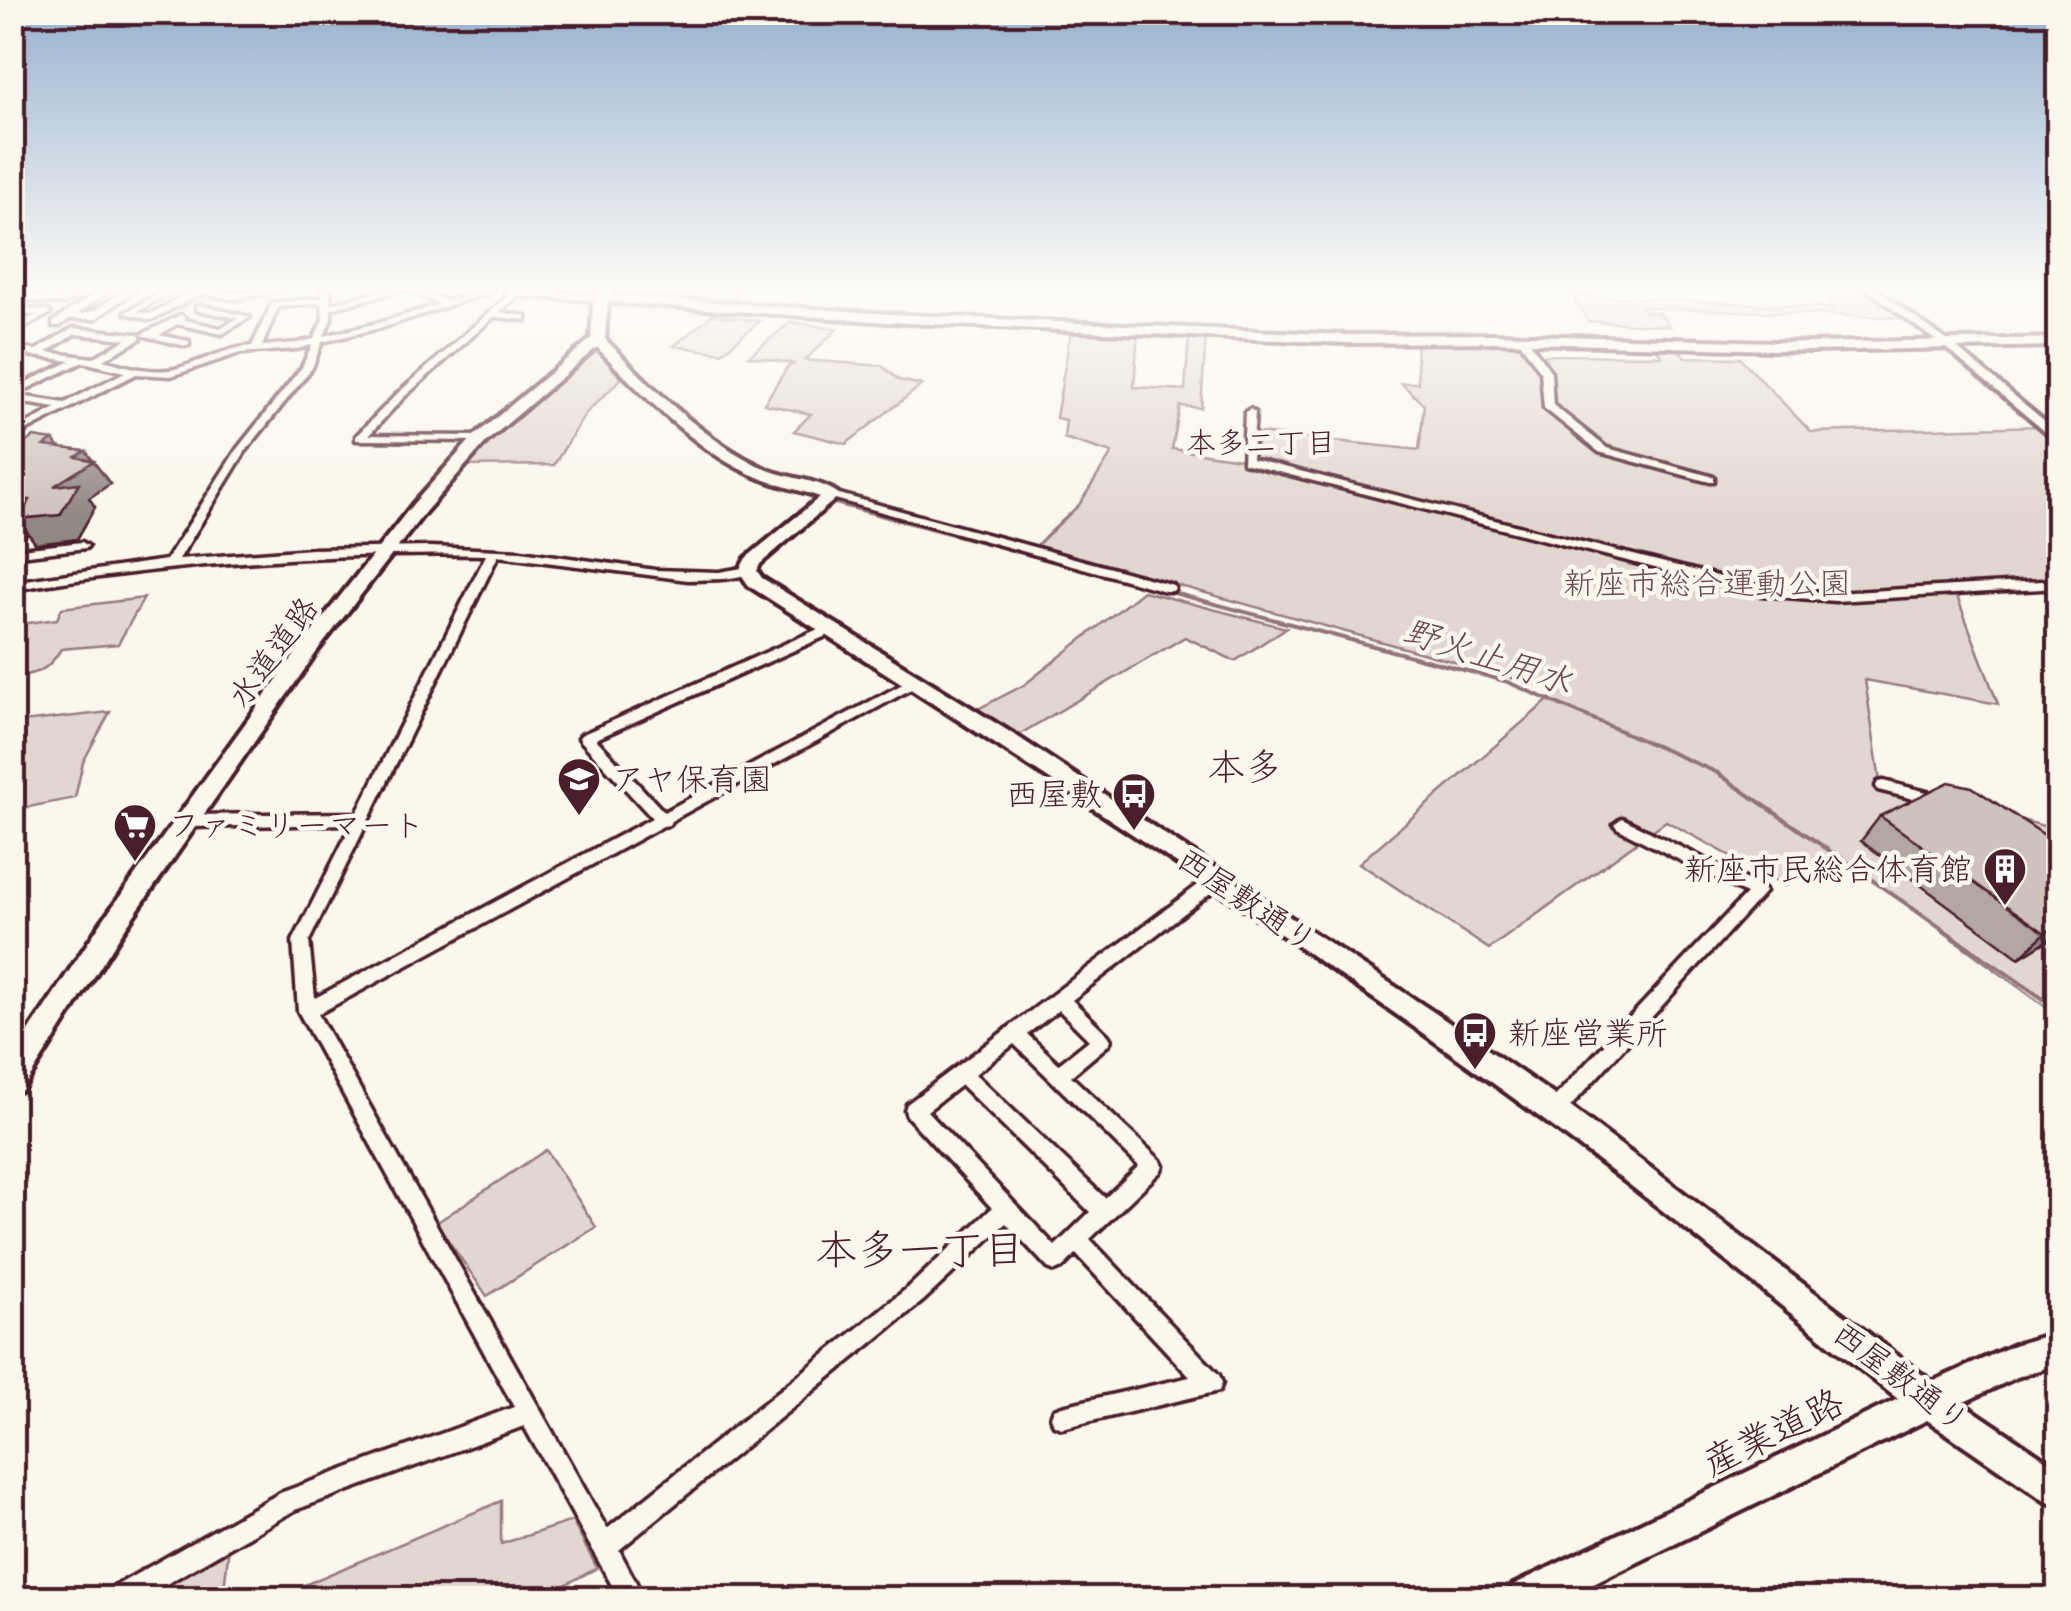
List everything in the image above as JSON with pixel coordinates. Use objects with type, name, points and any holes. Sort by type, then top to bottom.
[{"type":"street","points":[[12,396],[70,365]]},
{"type":"street","points":[[113,365],[134,371],[184,370],[200,365]]},
{"type":"street","points":[[171,562],[241,451],[308,365]]},
{"type":"street","points":[[435,365],[360,438],[480,439]]},
{"type":"street","name":"水道道路","points":[[16,1061],[191,821],[311,646],[458,460],[568,365]]},
{"type":"street","points":[[622,365],[646,391],[728,456],[764,474],[1170,588]]},
{"type":"street","points":[[1541,365],[1546,372],[1548,406],[1603,450],[1710,479]]},
{"type":"street","points":[[1972,365],[2058,437]]},
{"type":"street","points":[[12,434],[134,371]]},
{"type":"street","points":[[12,396],[68,407]]},
{"type":"street","points":[[1250,412],[1247,461],[1760,591],[1835,597],[2058,584]]},
{"type":"street","points":[[12,586],[171,562],[386,551],[494,552],[707,578],[748,571],[752,562],[832,495]]},
{"type":"street","points":[[12,532],[21,532],[12,543]]},
{"type":"street","points":[[12,554],[82,546]]},
{"type":"street","points":[[494,552],[301,941],[307,1011],[632,1598]]},
{"type":"street","name":"西屋敷通り","points":[[748,571],[755,582],[917,682],[1554,1111],[1931,1402],[2058,1488]]},
{"type":"street","points":[[664,820],[586,738],[830,629]]},
{"type":"street","points":[[307,1011],[917,682]]},
{"type":"street","points":[[1883,786],[1958,805]]},
{"type":"street","points":[[191,821],[364,818]]},
{"type":"street","points":[[1554,1111],[1758,892],[1622,824]]},
{"type":"street","points":[[1015,1034],[1153,1166],[1055,1261],[1004,1211],[914,1110],[1216,880]]},
{"type":"street","points":[[1058,1076],[1102,1040],[1060,1000]]},
{"type":"street","points":[[962,1074],[1106,1212]]},
{"type":"street","points":[[604,1547],[917,1293],[1004,1211]]},
{"type":"street","points":[[1062,1417],[1211,1383],[1076,1239]]},
{"type":"street","name":"産業道路","points":[[1526,1598],[2014,1362],[2058,1348]]},
{"type":"street","points":[[119,1598],[288,1501],[529,1413]]},
{"type":"green space","points":[[575,365],[610,365],[621,379],[585,414],[554,465],[463,466],[508,421]]},
{"type":"green space","name":"新座市総合運動公園","points":[[1065,365],[1136,365],[1134,387],[1185,390],[1187,365],[1204,365],[1201,408],[1180,406],[1172,449],[1254,461],[1259,433],[1419,450],[1424,405],[1401,383],[1418,383],[1417,365],[1747,365],[1811,432],[2044,426],[2058,440],[2058,581],[1953,586],[1998,704],[1865,680],[1880,781],[2058,830],[2058,1016],[1835,852],[1786,886],[1666,821],[1489,949],[1359,863],[1559,691],[1036,546],[1079,505],[1112,453],[1064,438],[1066,420],[1056,418]]},
{"type":"green space","points":[[788,366],[882,366],[899,380],[922,385],[846,444],[794,431],[811,414],[764,404]]},
{"type":"green space","points":[[1143,591],[1286,628],[1235,661],[1185,637],[1015,737],[974,711],[1024,685]]},
{"type":"green space","points":[[144,598],[118,644],[61,649],[41,670],[13,677],[13,625],[57,619],[62,608]]},
{"type":"green space","points":[[110,712],[83,762],[75,798],[13,810],[13,723]]},
{"type":"green space","points":[[546,1150],[596,1227],[487,1296],[436,1223]]},
{"type":"green space","points":[[501,1501],[501,1544],[572,1521],[597,1568],[540,1598],[274,1598]]},
{"type":"green space","points":[[229,1546],[223,1598],[134,1598]]},
{"type":"building","points":[[34,437],[53,440],[44,446],[86,451],[76,457],[94,461],[54,486],[79,483],[60,515],[18,519],[30,500],[12,498],[12,451]]},
{"type":"building","points":[[1949,782],[1972,787],[2058,844],[2058,925],[2045,933],[1880,816]]},
{"type":"building","points":[[909,1586],[917,1598],[896,1598]]},
{"type":"waterway","name":"野火止用水","points":[[638,389],[697,442],[730,464],[767,481]]},
{"type":"waterway","name":"野火止用水","points":[[791,488],[821,498]]},
{"type":"waterway","name":"野火止用水","points":[[835,503],[1505,681],[1716,772],[2058,1009]]},
{"type":"place","name":"アヤ保育園","points":[[579,817]]},
{"type":"place","name":"西屋敷","points":[[1134,832]]},
{"type":"place","name":"ファミリーマート","points":[[135,863]]},
{"type":"place","name":"新座市民総合体育館","points":[[2005,907]]},
{"type":"place","name":"新座営業所","points":[[1475,1071]]},
{"type":"district","name":"本多二丁目","points":[[1261,443]]},
{"type":"district","name":"本多","points":[[1245,767]]},
{"type":"district","name":"本多一丁目","points":[[920,1249]]}]
